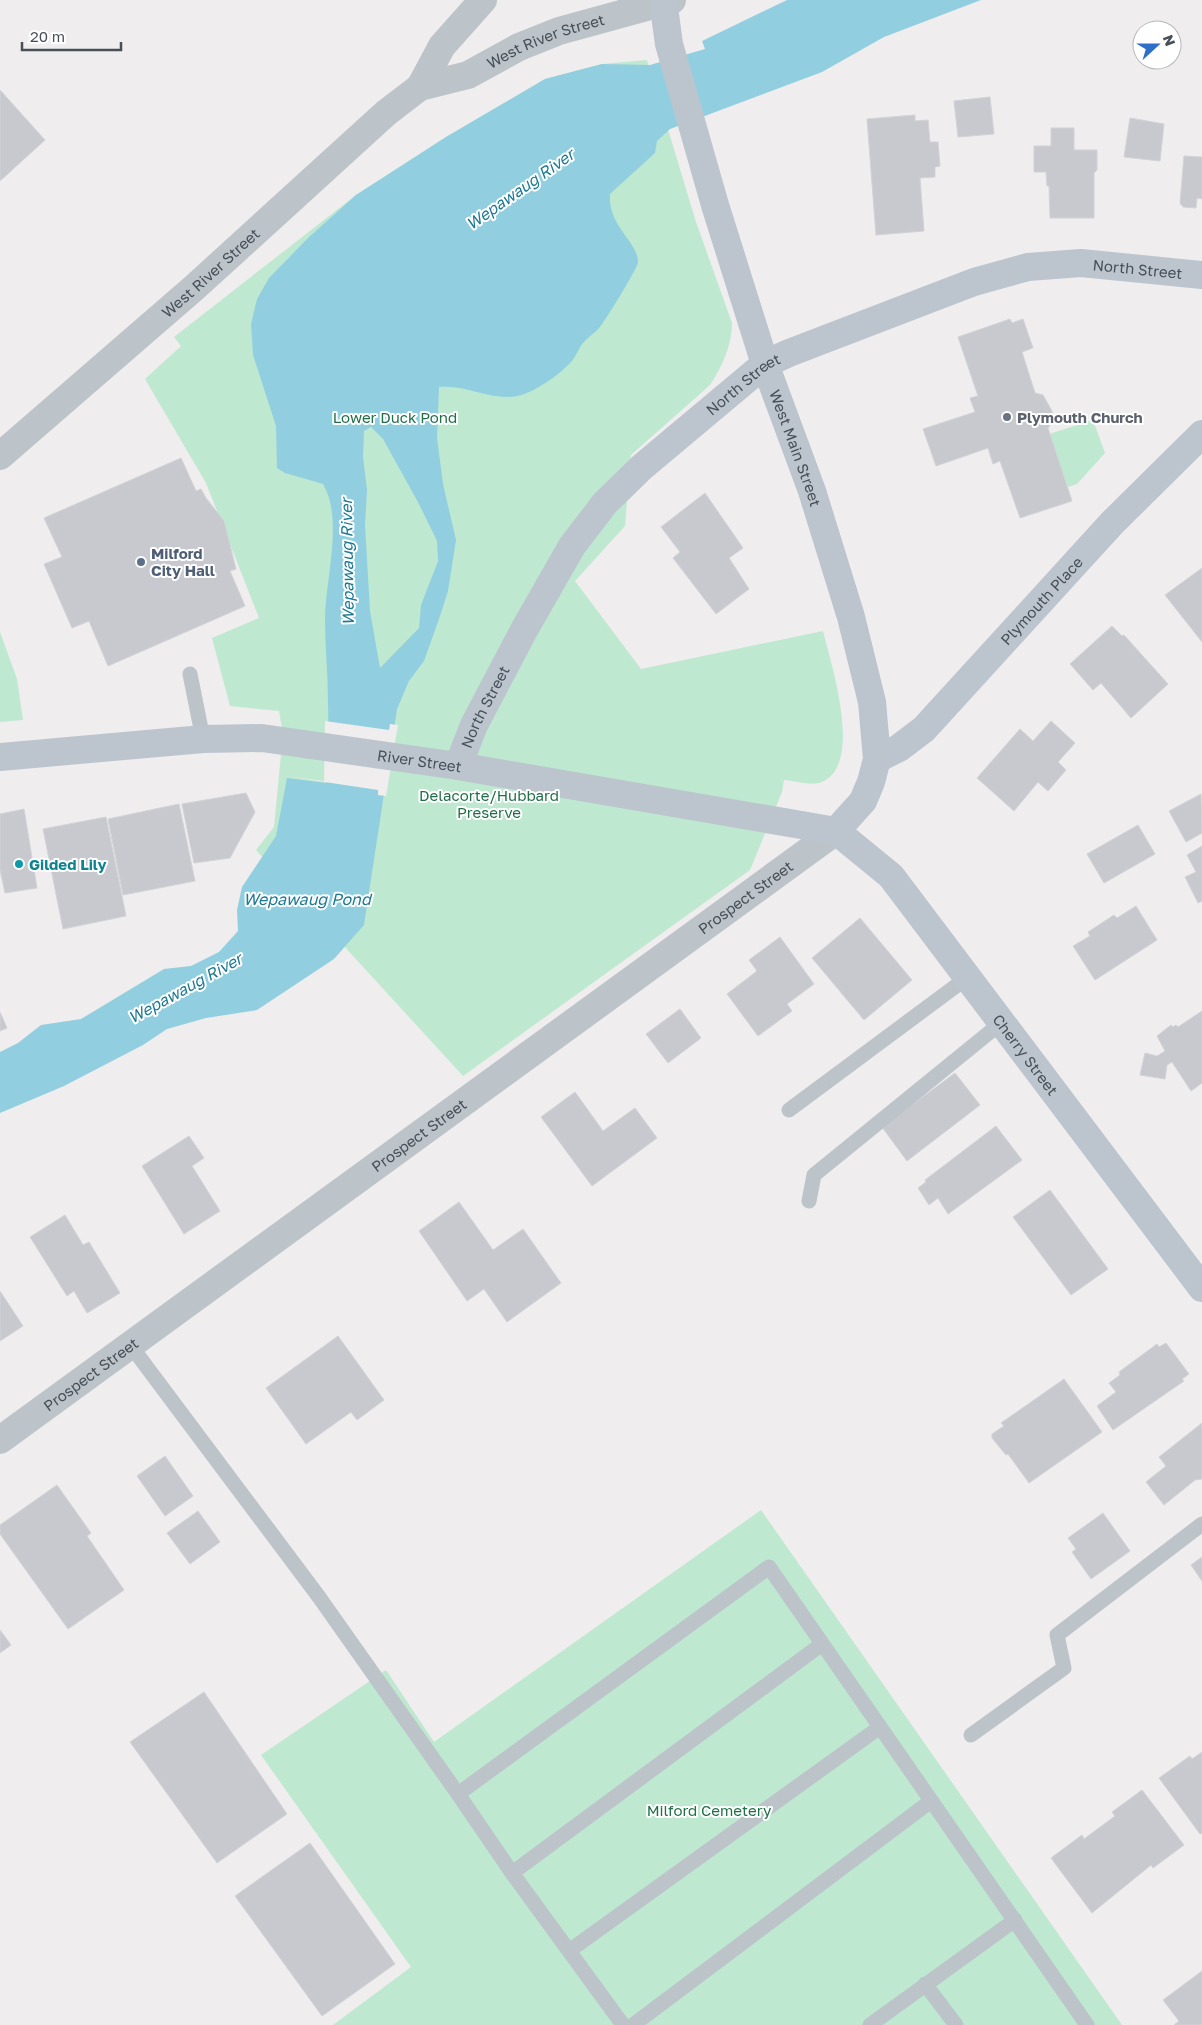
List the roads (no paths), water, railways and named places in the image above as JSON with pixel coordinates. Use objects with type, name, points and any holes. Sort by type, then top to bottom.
[{"type":"main road","name":"West Main Street","points":[[666,1],[671,52],[693,131],[765,364],[812,491],[851,617],[872,702],[876,759],[871,782],[863,801],[836,832]]},
{"type":"main road","name":"North Street","points":[[458,766],[474,726],[572,546],[605,503],[642,467],[765,364],[974,282],[1028,267],[1081,263],[1202,275]]},
{"type":"main road","name":"Plymouth Place","points":[[876,759],[899,748],[924,729],[1112,523],[1202,434]]},
{"type":"main road","name":"River Street","points":[[0,757],[203,739],[262,738],[458,766],[836,832]]},
{"type":"main road","name":"Cherry Street","points":[[836,832],[890,876],[1202,1288]]},
{"type":"street","name":"West River Street","points":[[420,87],[442,46],[483,0]]},
{"type":"street","name":"West River Street","points":[[0,456],[194,287],[386,113],[420,87],[468,75],[519,47],[559,31],[666,1]]},
{"type":"street","name":"Prospect Street","points":[[0,1440],[836,832]]},
{"type":"lane","points":[[190,674],[203,739]]},
{"type":"lane","points":[[789,1110],[968,977]]},
{"type":"lane","points":[[809,1200],[814,1174],[1001,1023]]},
{"type":"lane","points":[[131,1346],[319,1597],[512,1872],[623,2025]]},
{"type":"lane","points":[[971,1735],[1064,1668],[1057,1636],[1202,1524]]},
{"type":"lane","points":[[458,1794],[769,1567],[1087,2025]]},
{"type":"lane","points":[[512,1872],[822,1644]]},
{"type":"lane","points":[[569,1951],[880,1727]]},
{"type":"lane","points":[[633,2025],[931,1800]]},
{"type":"lane","points":[[870,2025],[1015,1920]]},
{"type":"lane","points":[[925,1984],[956,2025]]},
{"type":"water","points":[[787,0],[981,0],[884,37],[822,72],[670,129],[657,141],[655,153],[610,194],[614,216],[637,254],[638,262],[603,323],[583,343],[571,362],[546,383],[517,396],[498,396],[459,388],[439,387],[437,438],[443,484],[456,540],[448,591],[439,619],[424,661],[409,681],[397,709],[364,925],[334,959],[257,1010],[206,1018],[167,1029],[143,1045],[64,1086],[0,1113],[0,1052],[18,1043],[41,1025],[81,1019],[164,969],[191,966],[219,952],[238,931],[237,910],[242,887],[276,836],[287,778],[327,783],[328,713],[325,619],[332,550],[332,515],[329,498],[323,484],[285,473],[277,468],[276,426],[253,355],[251,324],[257,299],[269,278],[309,237],[356,195],[446,137],[545,79],[602,64],[650,65],[705,49],[702,41]],"holes":[[[371,427],[383,439],[437,541],[438,561],[421,605],[419,628],[380,668],[370,611],[365,525],[367,490],[363,457],[364,431]]]},
{"type":"place","name":"Plymouth Church","points":[[1007,417]]},
{"type":"place","name":"Milford City Hall","points":[[141,562]]},
{"type":"place","name":"Gilded Lily","points":[[19,864]]},
{"type":"water label","name":"Wepawaug River","points":[[520,189]]},
{"type":"water label","name":"Wepawaug River","points":[[347,562]]},
{"type":"water label","name":"Wepawaug Pond","points":[[307,899]]},
{"type":"water label","name":"Wepawaug River","points":[[185,988]]},
{"type":"park label","name":"Lower Duck Pond","points":[[395,417]]},
{"type":"park label","name":"Delacorte/Hubbard Preserve","points":[[489,804]]},
{"type":"park label","name":"Milford Cemetery","points":[[709,1810]]}]
